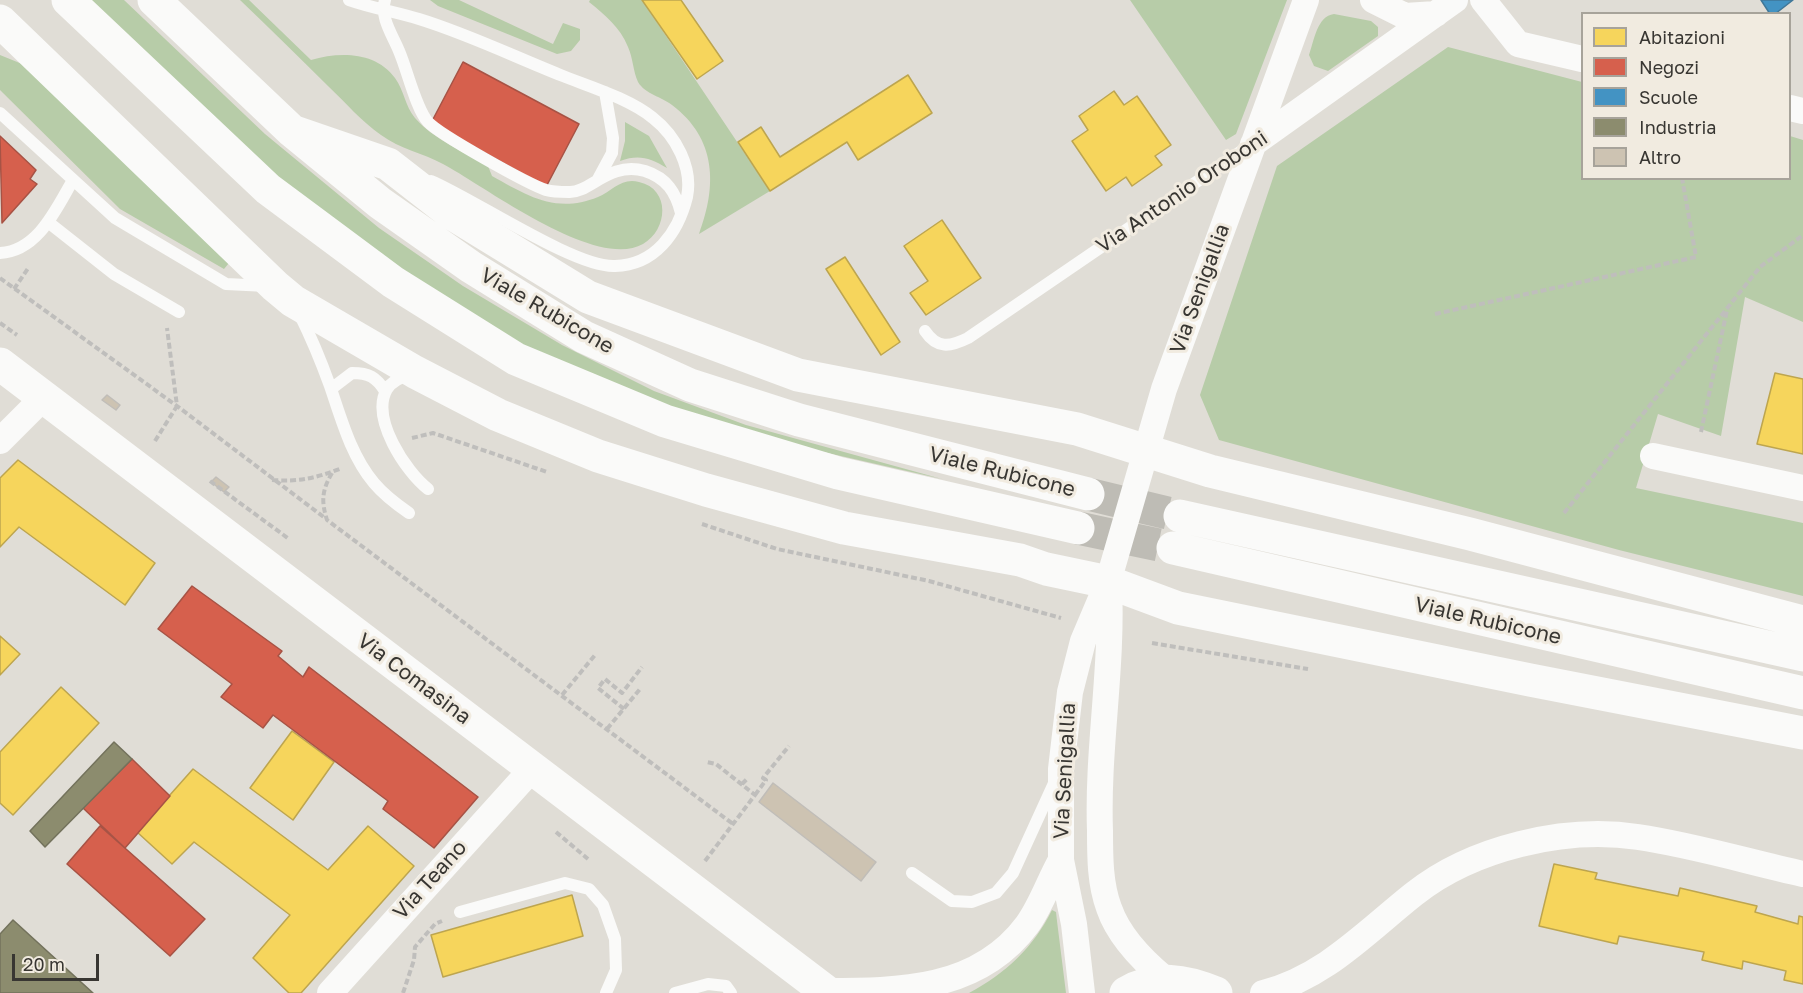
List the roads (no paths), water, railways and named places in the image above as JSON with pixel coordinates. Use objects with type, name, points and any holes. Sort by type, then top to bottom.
[{"type":"main road","points":[[47,0],[191,117]]},
{"type":"main road","points":[[68,0],[191,117]]},
{"type":"main road","name":"Viale Rubicone","points":[[154,0],[292,130],[380,203],[471,267],[584,337],[690,385],[799,420],[1088,494]]},
{"type":"main road","points":[[180,0],[226,69]]},
{"type":"main road","points":[[6,32],[284,294],[415,372],[498,415],[598,456],[706,490],[844,528],[1020,560],[1046,569],[1111,572],[1178,608],[1803,733]]},
{"type":"main road","name":"Viale Rubicone","points":[[191,117],[268,189],[327,235],[393,282],[516,359],[664,421],[838,473],[1078,528]]},
{"type":"main road","points":[[292,130],[388,164],[451,213],[588,297],[798,375],[1077,429],[1143,459],[1210,471],[1470,534],[1803,622]]},
{"type":"main road","name":"Via Comasina","points":[[0,364],[826,992]]},
{"type":"main road","name":"Viale Rubicone","points":[[1180,516],[1803,655]]},
{"type":"main road","name":"Viale Rubicone","points":[[1173,548],[1803,693]]},
{"type":"main road","points":[[1126,993],[1165,979],[1195,984],[1216,993]]},
{"type":"street","name":"Via Senigallia","points":[[1082,993],[1074,924],[1061,860],[1061,769],[1066,715],[1076,665],[1111,572],[1164,389],[1305,0]]},
{"type":"street","name":"Via Antonio Oroboni","points":[[1373,0],[1405,16],[1446,7]]},
{"type":"street","points":[[1483,0],[1518,44],[1581,59]]},
{"type":"street","name":"Via Antonio Oroboni","points":[[1253,144],[1446,7]]},
{"type":"street","points":[[0,441],[44,397]]},
{"type":"street","points":[[1653,456],[1803,488]]},
{"type":"street","name":"Via Senigallia","points":[[1111,572],[1109,652],[1098,786],[1100,858],[1105,892],[1115,922],[1140,956],[1165,979]]},
{"type":"street","name":"Via Teano","points":[[330,993],[532,769]]},
{"type":"street","points":[[1263,993],[1307,978],[1452,867],[1520,845],[1584,834],[1638,837],[1803,874]]},
{"type":"street","points":[[826,992],[905,989],[955,979],[973,971],[991,960],[1027,925],[1061,860]]},
{"type":"lane","points":[[349,0],[383,6],[605,92],[653,118],[680,147],[690,184],[682,217],[665,244],[642,261],[614,266],[583,259],[456,192],[388,164]]},
{"type":"lane","points":[[383,6],[411,78],[417,103],[428,122],[449,138],[546,190],[573,192],[622,169],[644,171],[663,179],[676,196],[682,217]]},
{"type":"lane","points":[[598,179],[612,153],[613,138],[605,92]]},
{"type":"lane","points":[[0,113],[115,218],[226,285],[284,294],[331,388],[344,429],[372,481],[388,498],[409,513]]},
{"type":"lane","name":"Via Antonio Oroboni","points":[[925,331],[935,344],[943,346],[955,345],[968,338],[1253,144]]},
{"type":"lane","points":[[0,253],[10,252],[32,240],[48,222],[73,180]]},
{"type":"lane","points":[[48,222],[114,274],[177,310]]},
{"type":"lane","points":[[385,391],[392,383],[415,372]]},
{"type":"lane","points":[[331,388],[352,373],[366,373],[378,380],[385,391],[384,410],[387,429],[403,463],[415,479],[428,489]]},
{"type":"lane","points":[[912,873],[952,901],[972,902],[996,893],[1013,873],[1061,769]]},
{"type":"lane","points":[[460,912],[565,883],[589,889],[603,905],[615,939],[616,969],[606,993]]},
{"type":"lane","points":[[675,993],[708,984],[726,986],[731,993]]},
{"type":"tunnel","points":[[1088,494],[1180,516]]},
{"type":"tunnel","points":[[1078,528],[1173,548]]}]
